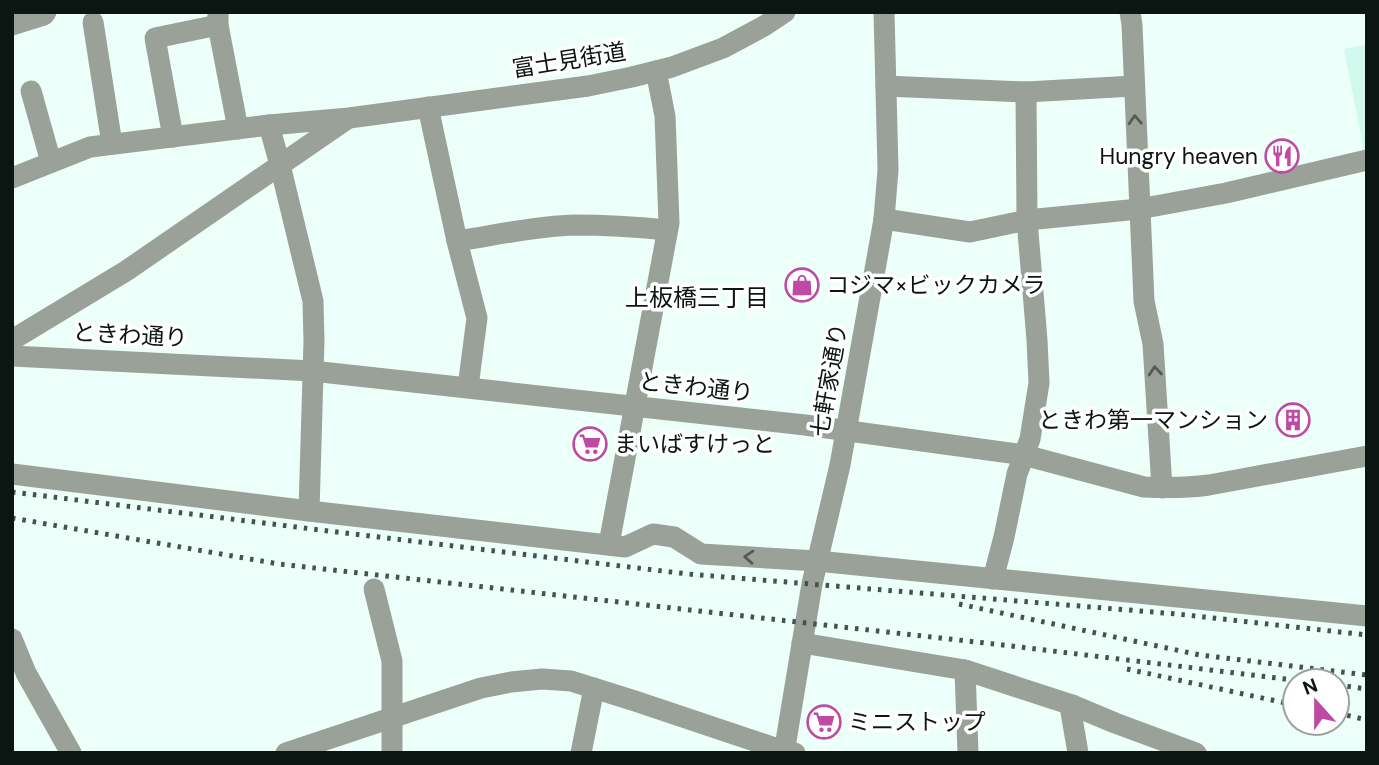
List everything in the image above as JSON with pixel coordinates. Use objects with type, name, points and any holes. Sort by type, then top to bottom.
[{"type":"street","points":[[12,25],[46,12]]},
{"type":"street","name":"富士見街道","points":[[12,178],[90,147],[349,118],[587,86],[672,67],[723,48],[785,12]]},
{"type":"street","name":"七軒家通り","points":[[787,752],[802,643],[817,561],[840,465],[884,219],[888,170],[884,12]]},
{"type":"street","points":[[1130,12],[1144,301],[1153,344],[1162,488]]},
{"type":"street","points":[[173,137],[155,38],[218,19],[238,129]]},
{"type":"street","points":[[93,22],[112,144]]},
{"type":"street","points":[[609,544],[669,223],[665,116],[656,71]]},
{"type":"street","points":[[886,86],[1026,92],[1133,86]]},
{"type":"street","points":[[31,91],[51,162]]},
{"type":"street","points":[[993,579],[1017,474],[1030,439],[1039,383],[1027,220],[1026,92]]},
{"type":"street","points":[[428,107],[477,318],[468,387]]},
{"type":"street","points":[[12,340],[126,271],[349,118]]},
{"type":"street","points":[[269,125],[313,301],[309,511]]},
{"type":"street","points":[[884,219],[970,232],[1027,220],[1139,209],[1226,193],[1367,160]]},
{"type":"street","points":[[457,241],[520,230],[573,225],[667,230]]},
{"type":"street","name":"ときわ通り","points":[[12,356],[312,371],[846,430],[1024,455],[1144,487],[1182,488],[1209,485],[1367,456]]},
{"type":"street","points":[[12,474],[625,547],[653,534],[674,537],[701,554],[817,561],[1367,616]]},
{"type":"street","points":[[374,589],[392,661],[392,753]]},
{"type":"street","points":[[12,639],[19,678],[71,753]]},
{"type":"street","points":[[802,643],[965,670],[1072,705],[1196,753]]},
{"type":"street","points":[[965,670],[968,753]]},
{"type":"street","points":[[286,753],[481,688],[542,679],[571,681],[787,752]]},
{"type":"street","points":[[581,753],[594,688]]},
{"type":"street","points":[[1072,705],[1078,753]]},
{"type":"shaded area","points":[[1367,44],[1367,150],[1364,151],[1344,49]]},
{"type":"railway","points":[[12,492],[688,574],[1177,614],[1367,635]]},
{"type":"railway","points":[[12,518],[279,564],[1281,678]]},
{"type":"railway","points":[[959,604],[1200,655],[1367,675]]},
{"type":"railway","points":[[1127,669],[1281,702]]},
{"type":"railway","points":[[1351,687],[1367,689]]},
{"type":"railway","points":[[1351,716],[1367,720]]},
{"type":"place","name":"Hungry heaven","points":[[1282,156]]},
{"type":"place","name":"コジマ×ビックカメラ","points":[[802,285]]},
{"type":"place","name":"ときわ第一マンション","points":[[1293,420]]},
{"type":"place","name":"まいばすけっと","points":[[590,444]]},
{"type":"place","name":"ミニストップ","points":[[824,722]]},
{"type":"district","name":"上板橋三丁目","points":[[697,297]]}]
